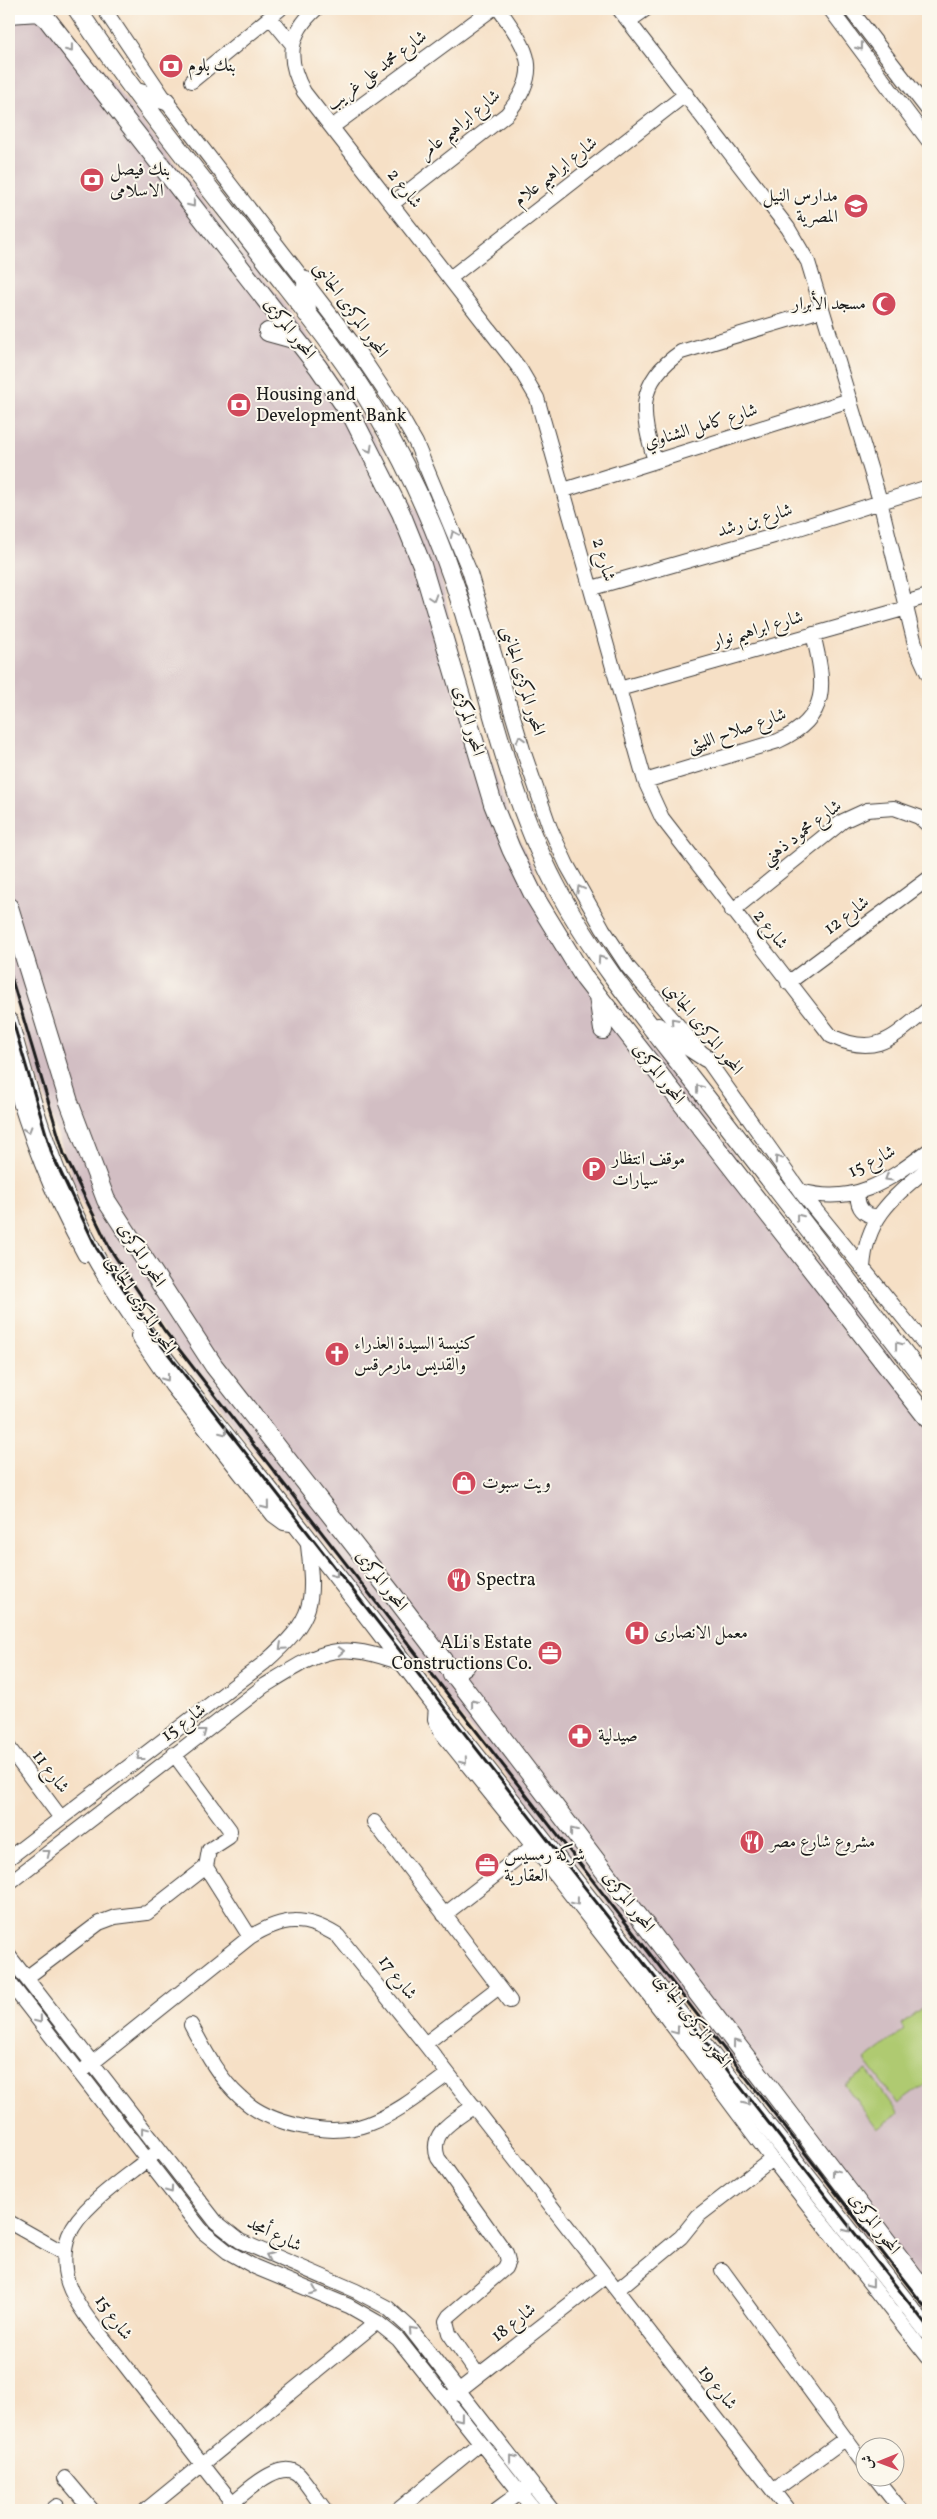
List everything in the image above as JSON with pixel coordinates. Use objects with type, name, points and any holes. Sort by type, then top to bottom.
[{"type":"main road","name":"المحور المركزى","points":[[76,9],[134,91],[307,314],[373,407],[422,503],[445,557],[492,715],[526,820],[555,884],[578,926],[648,1021],[928,1384]]},
{"type":"main road","name":"المحور المركزى","points":[[37,10],[118,109],[297,340],[353,418],[401,513],[437,610],[493,804],[511,849],[557,937],[598,996],[928,1419]]},
{"type":"main road","points":[[9,14],[37,10]]},
{"type":"main road","points":[[134,91],[166,101]]},
{"type":"main road","points":[[306,281],[307,314]]},
{"type":"main road","points":[[268,332],[297,340]]},
{"type":"main road","points":[[461,696],[471,697],[476,692],[475,654]]},
{"type":"main road","points":[[478,754],[475,721],[481,713],[492,715]]},
{"type":"main road","name":"المحور المركزى","points":[[9,907],[69,1102],[106,1200],[214,1366],[394,1596],[459,1670],[517,1758],[928,2294]]},
{"type":"main road","points":[[598,996],[603,1030]]},
{"type":"main road","points":[[648,1021],[706,1058]]},
{"type":"main road","name":"المحور المركزى","points":[[9,1022],[50,1158],[92,1250],[112,1284],[165,1358],[302,1531],[909,2320],[928,2332]]},
{"type":"main road","points":[[493,1779],[506,1774],[517,1758]]},
{"type":"street","name":"المحور المركزى الجانبى","points":[[104,9],[166,101],[306,281],[374,374],[416,443],[469,570],[536,791],[567,864],[585,900],[628,967],[706,1058],[800,1192],[928,1348]]},
{"type":"street","name":"شارع 2","points":[[316,9],[304,20],[294,37],[291,56],[295,75],[304,92],[530,383],[542,414],[645,782],[652,800],[670,829],[732,911],[831,1036],[850,1045],[870,1046],[890,1039],[928,1009]]},
{"type":"street","name":"شارع محمد على غريب","points":[[332,128],[492,9]]},
{"type":"street","name":"شارع ابراهيم عامر","points":[[392,204],[507,114],[520,99],[527,81],[528,62],[523,43],[498,9]]},
{"type":"street","points":[[619,9],[800,244],[815,281],[822,310],[880,501],[916,648],[928,674]]},
{"type":"street","points":[[629,21],[646,9]]},
{"type":"street","points":[[830,9],[928,140]]},
{"type":"street","points":[[840,21],[851,10],[928,110]]},
{"type":"street","points":[[192,81],[275,13],[293,45]]},
{"type":"street","name":"شارع ابراهيم علام","points":[[450,278],[686,94]]},
{"type":"street","points":[[655,461],[645,428],[644,411],[646,394],[654,376],[666,362],[681,352],[822,310]]},
{"type":"street","name":"شارع كامل الشناوي","points":[[564,490],[850,400]]},
{"type":"street","name":"شارع بن رشد","points":[[592,588],[774,536],[928,486]]},
{"type":"street","name":"شارع ابراهيم نوار","points":[[619,689],[813,634],[906,605],[928,596]]},
{"type":"street","name":"شارع صلاح الليثى","points":[[645,782],[778,740],[794,734],[808,722],[817,708],[822,690],[822,673],[813,634]]},
{"type":"street","name":"شارع محمود ذهني","points":[[732,911],[843,821],[867,810],[894,808],[920,817],[928,825]]},
{"type":"street","name":"شارع 12","points":[[788,984],[928,879]]},
{"type":"street","name":"المحور المركزى الجانبى","points":[[9,1066],[31,1140],[47,1180],[86,1256],[156,1364],[224,1454],[273,1515],[284,1523],[302,1531]]},
{"type":"street","name":"شارع 15","points":[[800,1192],[818,1196],[843,1196],[858,1192],[888,1179],[928,1151]]},
{"type":"street","name":"شارع 15","points":[[863,1268],[864,1248],[878,1216],[899,1192],[928,1168]]},
{"type":"street","points":[[858,1192],[858,1202],[862,1211],[870,1216],[878,1216]]},
{"type":"street","name":"شارع 15","points":[[9,1858],[264,1663],[291,1639],[308,1610],[312,1594],[302,1531]]},
{"type":"street","name":"شارع 15","points":[[9,1883],[264,1686],[317,1655],[352,1650],[377,1654],[404,1664]]},
{"type":"street","name":"المحور المركزى الجانبى","points":[[436,1705],[435,1719],[441,1732],[533,1846],[663,2013],[772,2159],[909,2320],[928,2357]]},
{"type":"street","name":"شارع 11","points":[[9,1748],[61,1818]]},
{"type":"street","points":[[26,1978],[99,1922],[116,1917],[147,1913],[206,1867],[209,1850],[229,1837],[230,1830],[174,1754]]},
{"type":"street","points":[[374,1822],[510,2001]]},
{"type":"street","points":[[444,1915],[533,1846]]},
{"type":"street","points":[[206,1867],[250,1937]]},
{"type":"street","name":"شارع 17","points":[[81,2072],[250,1937],[266,1928],[285,1921],[304,1921],[322,1926],[338,1936],[351,1950],[617,2290]]},
{"type":"street","name":"شارع أمجد","points":[[9,1956],[216,2222],[240,2241],[388,2308],[410,2328],[459,2390],[526,2488],[528,2508]]},
{"type":"street","name":"شارع أمجد","points":[[9,1982],[81,2072],[203,2232],[228,2252],[255,2267],[349,2306],[378,2322],[398,2339],[480,2443],[526,2488],[540,2495],[552,2510]]},
{"type":"street","points":[[425,2044],[499,1987]]},
{"type":"street","points":[[191,2026],[211,2064],[240,2098],[279,2121],[323,2130],[367,2124],[410,2102],[448,2074]]},
{"type":"street","points":[[474,2106],[439,2133],[435,2150],[438,2158],[506,2253],[508,2261],[505,2268],[449,2316],[446,2321],[449,2333],[478,2375]]},
{"type":"street","name":"شارع 15","points":[[160,2150],[78,2219],[69,2236],[64,2253],[66,2276],[75,2298],[235,2506]]},
{"type":"street","points":[[617,2290],[678,2240],[698,2216],[772,2159]]},
{"type":"street","points":[[9,2222],[64,2253]]},
{"type":"street","points":[[722,2270],[854,2451]]},
{"type":"street","name":"شارع 18","points":[[446,2400],[606,2276]]},
{"type":"street","name":"شارع 19","points":[[617,2290],[788,2510]]},
{"type":"street","points":[[146,2510],[378,2322]]},
{"type":"street","points":[[773,2491],[845,2439]]},
{"type":"street","points":[[398,2510],[480,2443]]},
{"type":"street","points":[[235,2506],[268,2476],[277,2470],[288,2470],[298,2474],[325,2510]]},
{"type":"street","points":[[65,2478],[92,2510]]},
{"type":"street","points":[[882,2486],[901,2510]]},
{"type":"street","points":[[496,2510],[526,2488]]},
{"type":"street","points":[[528,2508],[540,2495]]},
{"type":"shaded area","points":[[9,9],[55,9],[298,321],[341,384],[384,453],[421,518],[441,573],[450,621],[485,742],[510,818],[535,873],[570,938],[606,990],[928,1403],[928,2319],[792,2139],[365,1595],[165,1335],[119,1271],[80,1200],[33,1063],[9,982]]},
{"type":"green space","points":[[927,2005],[928,2082],[898,2104],[865,2060],[904,2030],[901,2024]]},
{"type":"green space","points":[[867,2070],[898,2114],[877,2129],[845,2085]]},
{"type":"railway","points":[[9,970],[64,1154],[110,1249],[164,1330],[928,2311]]},
{"type":"railway","points":[[9,1008],[52,1154],[97,1249],[159,1342],[928,2327]]},
{"type":"place","name":"بنك بلوم","points":[[171,66]]},
{"type":"place","name":"بنك فيصل الاسلامى","points":[[92,180]]},
{"type":"place","name":"مدارس النيل المصرية","points":[[856,206]]},
{"type":"place","name":"مسجد الأبرار","points":[[884,304]]},
{"type":"place","name":"Housing and Development Bank","points":[[239,405]]},
{"type":"place","name":"موقف انتظار سيارات","points":[[594,1169]]},
{"type":"place","name":"كنيسة السيدة العذراء والقديس مارمرقس","points":[[337,1354]]},
{"type":"place","name":"ويت سبوت","points":[[464,1483]]},
{"type":"place","name":"Spectra","points":[[459,1580]]},
{"type":"place","name":"معمل الانصارى","points":[[637,1633]]},
{"type":"place","name":"ALi's Estate Constructions Co.","points":[[550,1653]]},
{"type":"place","name":"صيدلية","points":[[580,1736]]},
{"type":"place","name":"مشروع شارع مصر","points":[[752,1842]]},
{"type":"place","name":"شركة رمسيس العقارية","points":[[487,1865]]}]
